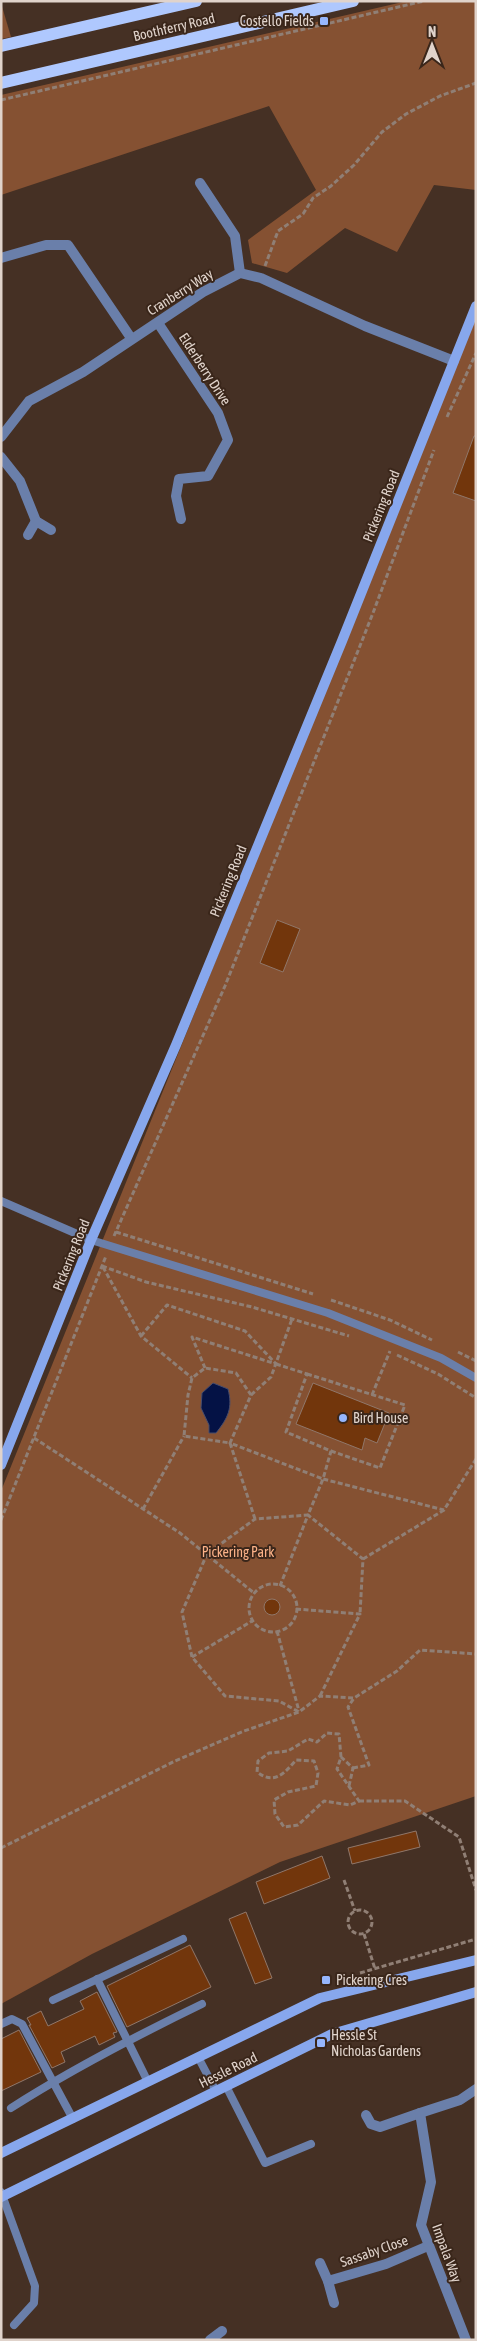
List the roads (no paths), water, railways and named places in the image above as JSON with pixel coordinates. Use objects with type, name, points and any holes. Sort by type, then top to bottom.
[{"type":"main road","name":"Boothferry Road","points":[[1,46],[196,1]]},
{"type":"main road","name":"Boothferry Road","points":[[1,83],[353,1]]},
{"type":"street","points":[[200,183],[235,236],[240,274],[261,278],[365,326],[454,360]]},
{"type":"street","points":[[1,258],[46,245],[68,245],[131,338]]},
{"type":"street","name":"Cranberry Way","points":[[1,438],[29,401],[83,372],[202,292],[240,274]]},
{"type":"street","name":"Pickering Road","points":[[1,1465],[91,1240],[183,1027],[342,641],[476,306]]},
{"type":"street","name":"Elderberry Drive","points":[[158,323],[218,413],[228,440],[208,476],[179,479],[176,496],[181,519]]},
{"type":"street","points":[[1,457],[20,481],[36,521],[51,530]]},
{"type":"street","points":[[28,535],[36,521]]},
{"type":"street","name":"Hessle Road","points":[[1,2153],[320,1998],[476,1960]]},
{"type":"street","name":"Hessle Road","points":[[2,2195],[332,2034],[476,1992]]},
{"type":"street","points":[[366,2115],[371,2124],[380,2128],[460,2100],[476,2089]]},
{"type":"street","name":"Impala Way","points":[[420,2113],[431,2182],[421,2225],[466,2340]]},
{"type":"street","name":"Sassaby Close","points":[[328,2280],[386,2264],[428,2246]]},
{"type":"street","name":"Sassaby Close","points":[[320,2263],[328,2280],[334,2303]]},
{"type":"street","points":[[210,2340],[222,2331]]},
{"type":"lane","points":[[1,1201],[91,1240],[328,1313],[441,1358],[476,1378]]},
{"type":"lane","points":[[53,2000],[183,1939]]},
{"type":"lane","points":[[96,1979],[148,2082]]},
{"type":"lane","points":[[11,2108],[53,2082],[127,2041],[202,2004]]},
{"type":"lane","points":[[1,2024],[12,2020],[22,2024],[73,2118]]},
{"type":"lane","points":[[198,2057],[216,2091]]},
{"type":"lane","points":[[226,2086],[265,2163],[311,2144]]},
{"type":"lane","points":[[2,2195],[33,2278],[35,2295],[34,2303],[14,2325]]},
{"type":"place","name":"Costello Fields","points":[[324,21]]},
{"type":"place","name":"Bird House","points":[[343,1418]]},
{"type":"place","name":"Pickering Cres","points":[[326,1980]]},
{"type":"place","name":"Hessle St Nicholas Gardens","points":[[321,2043]]},
{"type":"park label","name":"Pickering Park","points":[[238,1552]]}]
